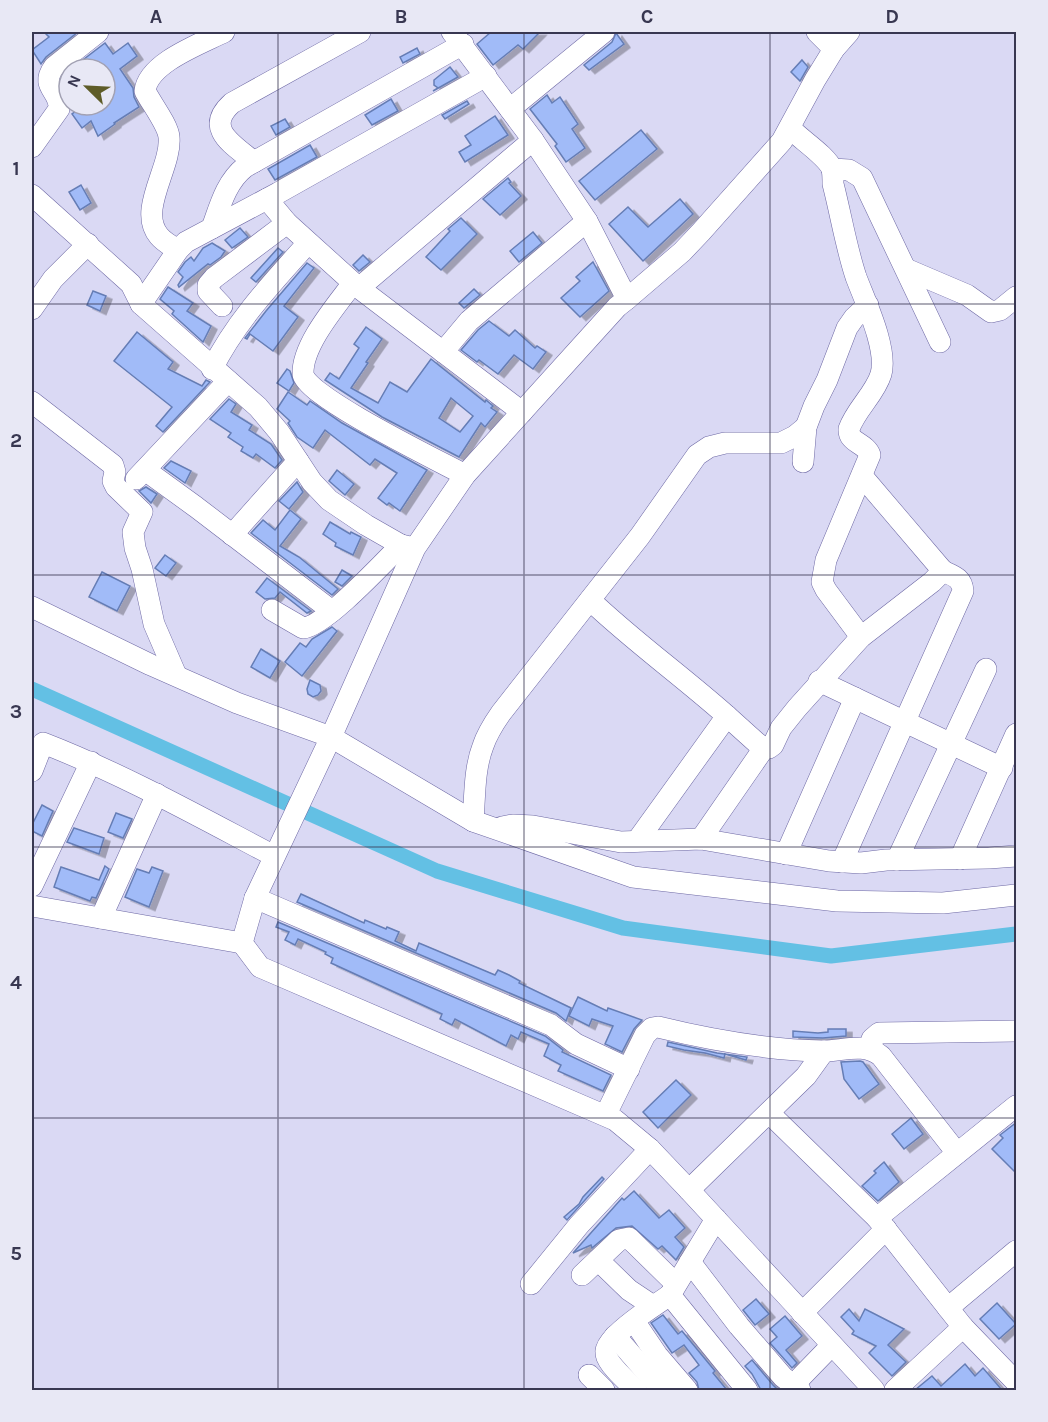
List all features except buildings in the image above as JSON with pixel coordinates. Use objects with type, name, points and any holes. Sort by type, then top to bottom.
[{"type":"street","points":[[34,139],[59,109],[59,104],[48,83],[50,72],[54,66],[98,32]]},
{"type":"street","points":[[177,250],[160,239],[154,230],[153,205],[169,135],[145,92],[146,84],[150,76],[161,66],[224,32]]},
{"type":"street","points":[[254,162],[223,134],[219,127],[219,119],[225,110],[232,103],[360,32]]},
{"type":"street","points":[[510,109],[581,38],[604,32]]},
{"type":"street","points":[[817,32],[834,49]]},
{"type":"street","points":[[272,610],[303,628],[313,625],[408,547],[465,475],[617,307],[702,232],[782,141],[834,49],[849,32]]},
{"type":"street","points":[[212,228],[230,183],[236,175],[460,36],[587,221],[627,299]]},
{"type":"street","points":[[141,304],[177,250],[186,242],[486,76]]},
{"type":"street","points":[[790,128],[826,160],[832,169],[833,184],[856,276],[868,305],[881,350],[882,362],[879,379],[849,429],[852,439],[870,452],[826,560],[822,582],[861,638]]},
{"type":"street","points":[[465,475],[351,414],[310,386],[304,379],[304,368],[312,342],[320,328],[356,286],[533,140]]},
{"type":"street","points":[[832,169],[849,170],[862,178],[940,342]]},
{"type":"street","points":[[32,195],[131,284],[141,304],[269,419],[329,500],[358,521],[408,547]]},
{"type":"street","points":[[267,199],[286,223],[356,286],[522,412]]},
{"type":"street","points":[[442,352],[478,313],[587,221]]},
{"type":"street","points":[[222,306],[208,291],[208,285],[286,223]]},
{"type":"street","points":[[32,309],[53,279],[88,243]]},
{"type":"street","points":[[124,493],[220,375],[222,349],[234,331],[266,290],[308,243]]},
{"type":"street","points":[[906,269],[967,295],[991,312],[1000,310],[1017,297]]},
{"type":"street","points":[[803,462],[806,427],[848,328],[854,318],[868,305]]},
{"type":"street","points":[[32,402],[113,465],[115,472],[113,481],[142,512],[134,532],[135,548],[154,624],[176,675]]},
{"type":"street","points":[[473,821],[478,764],[489,730],[640,536],[697,455],[725,442],[781,443],[806,427]]},
{"type":"street","points":[[232,535],[298,461]]},
{"type":"street","points":[[145,470],[332,611]]},
{"type":"street","points":[[842,862],[963,591],[963,583],[959,578],[943,571],[862,476]]},
{"type":"street","points":[[242,943],[255,898],[331,737],[408,547]]},
{"type":"street","points":[[701,839],[764,748],[773,746],[782,728],[819,681],[861,638],[943,571]]},
{"type":"street","points":[[590,600],[624,632],[687,681],[764,748]]},
{"type":"street","points":[[32,607],[151,665],[237,703],[331,737],[473,821],[633,877],[837,901],[943,903],[1017,895]]},
{"type":"street","points":[[897,860],[986,669]]},
{"type":"street","points":[[819,681],[1002,768]]},
{"type":"street","points":[[786,854],[855,698]]},
{"type":"street","points":[[637,841],[727,716]]},
{"type":"street","points":[[960,859],[1017,734]]},
{"type":"street","points":[[32,771],[37,741],[91,762],[276,850]]},
{"type":"street","points":[[32,886],[91,762]]},
{"type":"street","points":[[101,918],[157,794]]},
{"type":"street","points":[[494,829],[513,825],[533,826],[621,842],[701,839],[786,854],[861,863],[1017,856]]},
{"type":"street","points":[[255,898],[551,1025],[576,1044],[629,1069]]},
{"type":"street","points":[[35,912],[101,918],[242,943],[260,967],[615,1119],[650,1149],[716,1218],[874,1390]]},
{"type":"street","points":[[606,1114],[647,1031],[652,1028],[658,1027],[756,1045],[824,1051],[869,1049],[881,1056],[957,1153]]},
{"type":"street","points":[[869,1049],[872,1039],[879,1033],[1017,1031]]},
{"type":"street","points":[[689,1190],[806,1076],[824,1051]]},
{"type":"street","points":[[802,1312],[881,1224],[957,1153],[1017,1106]]},
{"type":"street","points":[[769,1113],[881,1224],[963,1327],[1017,1382]]},
{"type":"street","points":[[531,1284],[579,1225],[650,1149]]},
{"type":"street","points":[[646,1388],[615,1336],[667,1295],[716,1218]]},
{"type":"street","points":[[582,1275],[619,1240],[629,1238],[667,1295],[747,1390]]},
{"type":"street","points":[[948,1308],[1017,1251]]},
{"type":"street","points":[[598,1260],[629,1290],[667,1295]]},
{"type":"street","points":[[690,1262],[739,1326],[783,1377],[798,1388],[801,1377],[832,1346]]},
{"type":"street","points":[[634,1321],[657,1355],[687,1390]]},
{"type":"street","points":[[895,1390],[963,1327]]},
{"type":"street","points":[[589,1374],[604,1390]]},
{"type":"waterway","points":[[32,689],[437,871],[623,928],[831,956],[1016,934]]}]
